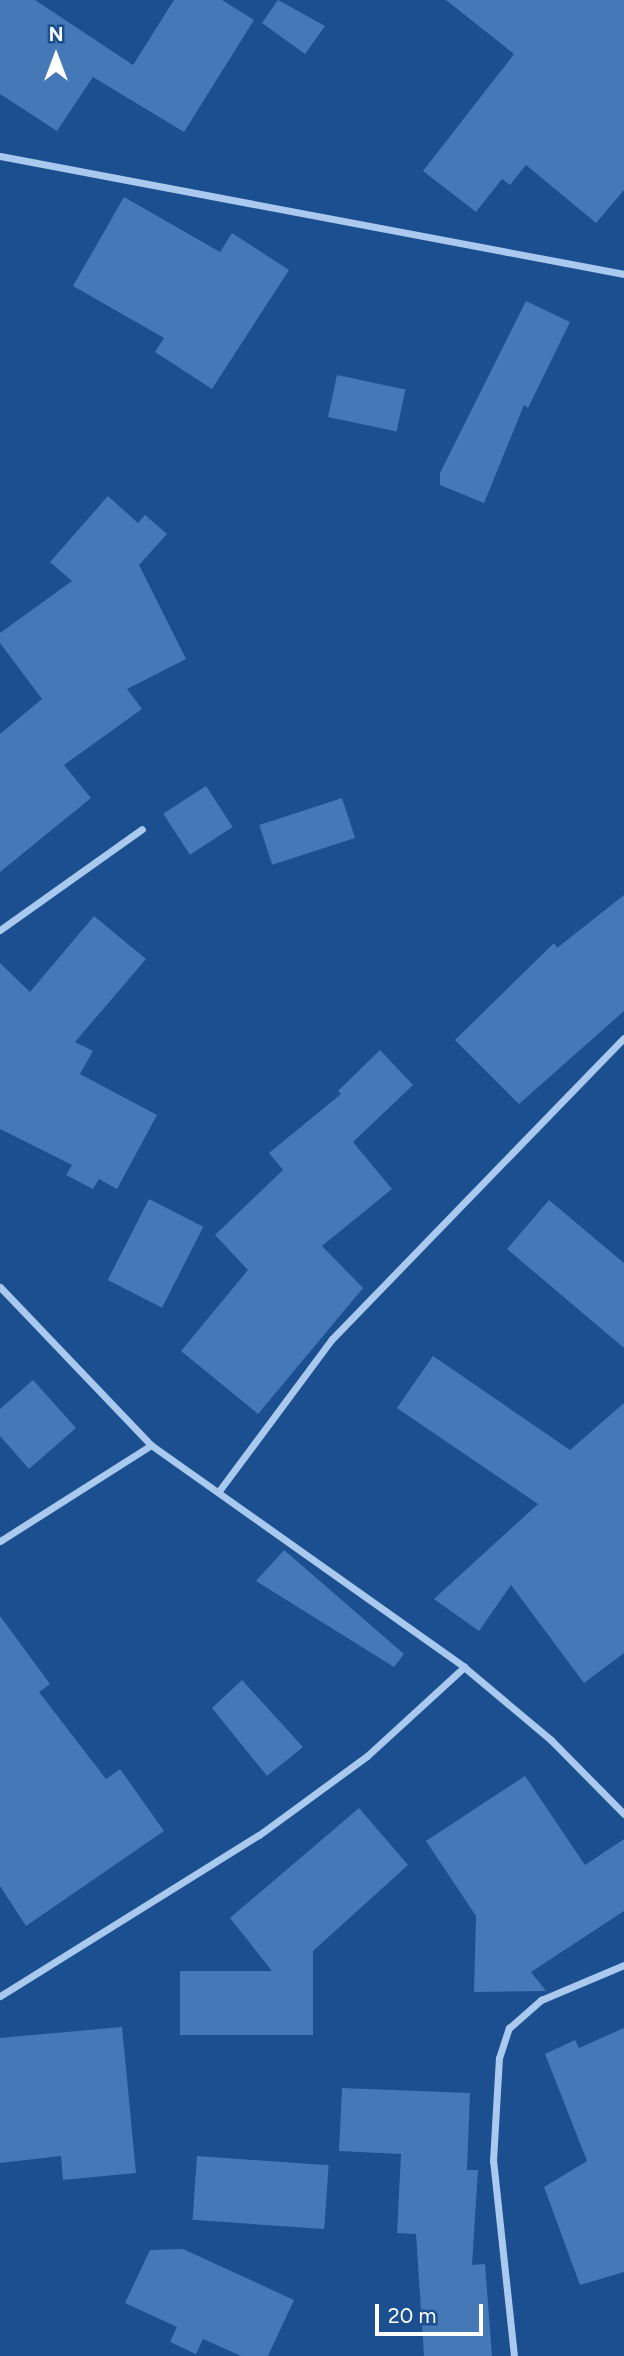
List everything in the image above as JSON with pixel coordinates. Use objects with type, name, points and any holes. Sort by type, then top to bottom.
[{"type":"street","points":[[0,156],[624,274]]},
{"type":"street","points":[[0,930],[142,829]]},
{"type":"street","points":[[219,1491],[332,1339],[624,1038]]},
{"type":"street","points":[[0,1287],[151,1445],[219,1491],[351,1593],[464,1667],[623,1812]]},
{"type":"street","points":[[0,1541],[151,1445]]},
{"type":"street","points":[[0,1996],[259,1835],[368,1756],[464,1667]]},
{"type":"street","points":[[514,2356],[493,2161],[499,2058],[509,2028],[541,2000],[624,1965]]},
{"type":"building","points":[[0,0],[35,0],[133,65],[174,0],[222,0],[254,20],[184,132],[93,77],[57,131],[0,94]]},
{"type":"building","points":[[278,0],[325,26],[305,54],[262,23]]},
{"type":"building","points":[[446,0],[624,0],[624,190],[596,223],[526,165],[510,185],[502,179],[476,212],[423,171],[514,54]]},
{"type":"building","points":[[124,197],[220,252],[232,233],[289,270],[212,389],[155,352],[164,338],[73,286]]},
{"type":"building","points":[[526,301],[570,322],[528,408],[524,405],[484,503],[440,485],[440,473]]},
{"type":"building","points":[[337,375],[405,390],[397,432],[328,417]]},
{"type":"building","points":[[108,496],[138,523],[145,515],[167,534],[139,565],[186,659],[127,689],[142,709],[64,765],[91,798],[0,872],[0,734],[42,699],[0,643],[0,633],[72,581],[50,562]]},
{"type":"building","points":[[206,786],[233,827],[190,855],[163,814]]},
{"type":"building","points":[[342,798],[355,838],[272,865],[259,825]]},
{"type":"building","points":[[624,895],[624,1011],[519,1104],[455,1040],[554,943],[557,948]]},
{"type":"building","points":[[94,916],[146,959],[75,1042],[93,1051],[80,1074],[157,1115],[117,1189],[99,1179],[93,1189],[66,1175],[72,1165],[0,1129],[0,963],[30,992]]},
{"type":"building","points":[[380,1050],[413,1085],[353,1142],[392,1189],[322,1246],[363,1288],[258,1414],[181,1351],[248,1270],[215,1235],[283,1170],[269,1153],[341,1094],[338,1091]]},
{"type":"building","points":[[149,1199],[203,1227],[162,1308],[108,1280]]},
{"type":"building","points":[[549,1200],[624,1263],[624,1348],[507,1249]]},
{"type":"building","points":[[433,1356],[570,1450],[624,1403],[624,1653],[584,1683],[511,1585],[479,1631],[434,1599],[538,1504],[397,1408]]},
{"type":"building","points":[[33,1380],[76,1428],[29,1469],[0,1436],[0,1409]]},
{"type":"building","points":[[284,1550],[404,1654],[394,1667],[256,1581]]},
{"type":"building","points":[[0,1616],[50,1684],[39,1692],[106,1779],[120,1769],[164,1831],[26,1926],[0,1886]]},
{"type":"building","points":[[242,1680],[303,1747],[267,1776],[212,1708]]},
{"type":"building","points":[[525,1776],[585,1865],[624,1839],[624,1911],[531,1972],[546,1991],[474,1992],[476,1916],[426,1841]]},
{"type":"building","points":[[359,1808],[408,1865],[313,1951],[313,2035],[180,2035],[180,1971],[272,1971],[230,1918]]},
{"type":"building","points":[[122,2027],[136,2173],[63,2180],[61,2156],[0,2163],[0,2038]]},
{"type":"building","points":[[624,2028],[624,2272],[580,2285],[544,2187],[587,2161],[545,2054],[575,2040],[579,2048]]},
{"type":"building","points":[[342,2088],[470,2093],[467,2170],[478,2170],[472,2265],[485,2264],[492,2356],[424,2356],[416,2234],[397,2233],[401,2154],[339,2151]]},
{"type":"building","points":[[197,2156],[329,2165],[324,2229],[193,2220]]},
{"type":"building","points":[[183,2249],[294,2300],[268,2356],[241,2356],[203,2339],[196,2354],[170,2342],[177,2327],[125,2303],[150,2250]]}]
